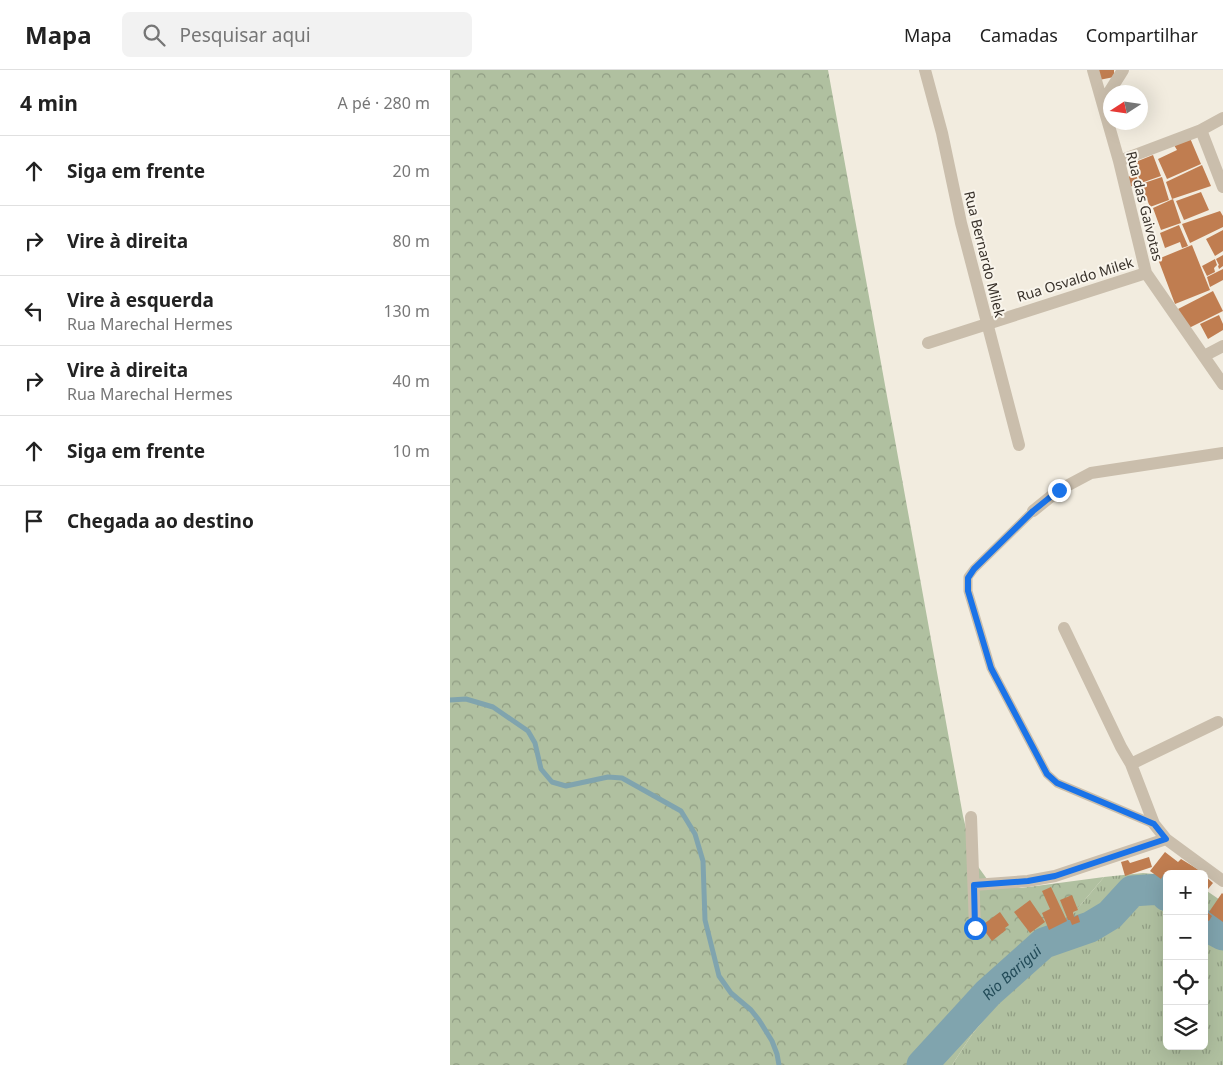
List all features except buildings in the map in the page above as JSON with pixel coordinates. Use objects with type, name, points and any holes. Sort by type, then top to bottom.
[{"type":"street","name":"Rua Bernardo Milek","points":[[925,70],[942,133],[961,223],[1020,445]]},
{"type":"street","name":"Rua das Gaivotas","points":[[1093,70],[1103,102]]},
{"type":"street","points":[[1115,85],[1124,71]]},
{"type":"street","points":[[1119,161],[1201,130],[1223,118]]},
{"type":"street","name":"Rua das Gaivotas","points":[[1111,130],[1146,273],[1223,384]]},
{"type":"street","points":[[1201,130],[1223,187]]},
{"type":"street","name":"Rua Osvaldo Milek","points":[[928,343],[1146,273]]},
{"type":"street","points":[[1204,356],[1223,346]]},
{"type":"street","points":[[1033,511],[1059,490],[1091,473],[1223,453]]},
{"type":"street","points":[[1064,628],[1121,748],[1131,764],[1154,824],[1166,839],[1223,881]]},
{"type":"street","points":[[1131,764],[1218,722]]},
{"type":"street","points":[[971,817],[975,928]]},
{"type":"street","points":[[974,885],[1028,881],[1055,876],[1166,839]]},
{"type":"lane","points":[[1033,511],[974,569],[968,578],[968,591],[991,668],[1047,774],[1057,783],[1154,824]]},
{"type":"green space","points":[[450,70],[828,70],[963,816],[974,861],[987,879],[1021,888],[1104,877],[973,1033],[952,1065],[450,1065]]},
{"type":"green space","points":[[1143,873],[1163,875],[1163,1050],[1208,1050],[1208,892],[1223,902],[1223,1065],[952,1065],[973,1033],[1104,877]]},
{"type":"waterway","points":[[450,700],[466,699],[493,707],[528,731],[535,743],[541,769],[552,782],[566,786],[608,777],[622,778],[681,811],[695,834],[703,861],[705,920],[719,976],[731,993],[751,1010],[759,1020],[772,1041],[779,1065]]},
{"type":"waterway","name":"Rio Barigui","points":[[922,1065],[988,993],[1044,943],[1090,927],[1110,915],[1132,891],[1161,889],[1163,891]]},
{"type":"waterway","name":"Rio Barigui","points":[[1208,927],[1223,935]]},
{"type":"route","points":[[975,928],[974,885],[1028,881],[1055,876],[1091,866],[1166,839],[1154,824],[1057,783],[1047,774],[991,668],[968,591],[968,578],[974,569],[1033,511],[1059,490]]}]
